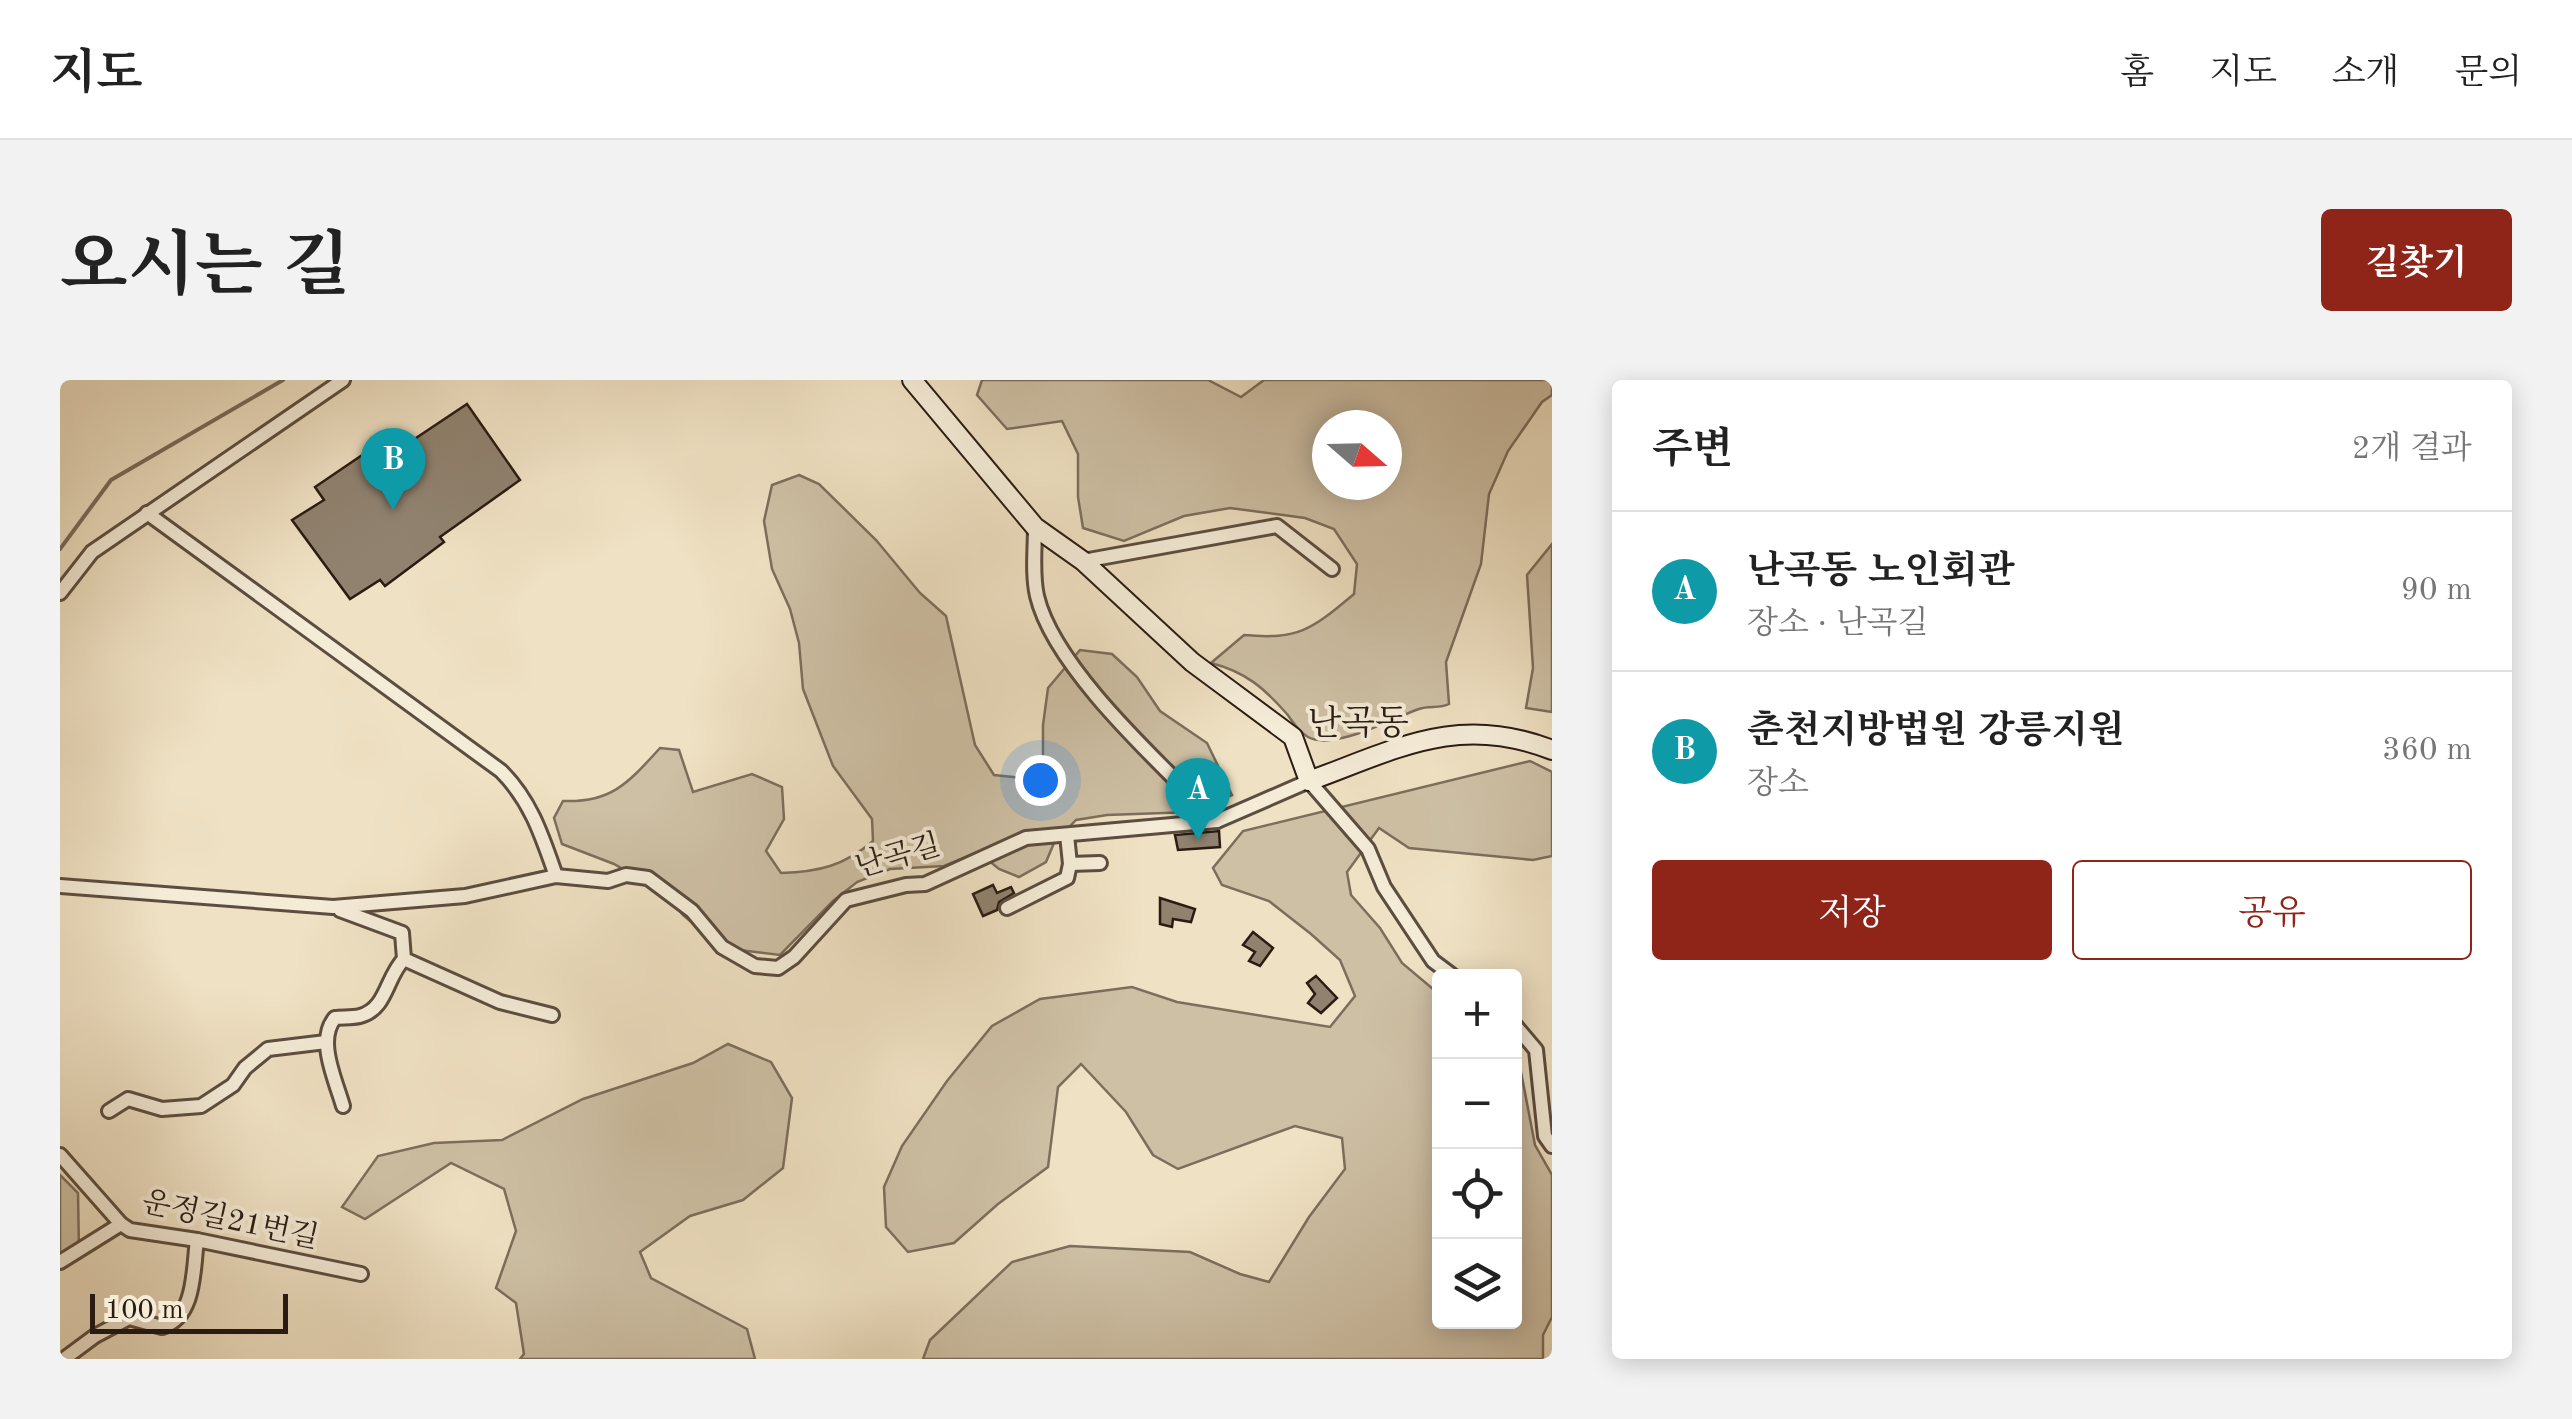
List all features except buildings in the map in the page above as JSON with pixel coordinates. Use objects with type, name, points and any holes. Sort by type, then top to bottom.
[{"type":"street","points":[[60,593],[92,552],[343,380]]},
{"type":"street","points":[[912,380],[1035,527],[1083,561],[1192,662],[1292,737],[1309,781],[1368,849],[1384,887],[1433,961],[1444,969]]},
{"type":"street","points":[[147,513],[500,771],[519,789],[532,810],[556,876]]},
{"type":"street","points":[[1083,561],[1277,526],[1332,569]]},
{"type":"street","points":[[1035,527],[1037,594],[1058,648],[1134,736],[1217,821]]},
{"type":"street","name":"난곡길","points":[[60,886],[333,907],[465,896],[556,876],[608,881],[626,875],[648,878],[692,912],[722,947],[755,966],[778,968],[794,957],[846,900],[925,884],[1026,838],[1217,821],[1309,781],[1429,737],[1470,732],[1508,737],[1552,750]]},
{"type":"street","points":[[1008,908],[1067,878],[1067,835]]},
{"type":"street","points":[[1070,864],[1100,863]]},
{"type":"street","points":[[333,907],[402,933],[404,959],[389,978],[376,1007],[359,1017],[335,1018],[330,1024],[326,1042],[343,1106]]},
{"type":"street","points":[[404,959],[500,1002],[552,1015]]},
{"type":"street","points":[[1522,1033],[1536,1050],[1545,1136],[1552,1146]]},
{"type":"street","points":[[108,1111],[128,1099],[162,1109],[201,1106],[221,1095],[256,1056],[268,1049],[326,1042]]},
{"type":"street","name":"운정길21번길","points":[[60,1155],[130,1230],[361,1274]]},
{"type":"street","points":[[60,1262],[121,1224]]},
{"type":"street","points":[[64,1359],[129,1318],[162,1326],[178,1318],[189,1296],[197,1240]]},
{"type":"shaded area","points":[[982,380],[1208,380],[1241,397],[1264,380],[1552,380],[1552,395],[1542,402],[1508,451],[1489,494],[1481,564],[1446,662],[1449,704],[1419,709],[1333,740],[1308,737],[1254,682],[1211,663],[1244,635],[1279,636],[1304,630],[1354,594],[1357,564],[1334,529],[1305,518],[1230,508],[1184,516],[1124,541],[1083,528],[1078,454],[1062,421],[1007,429],[977,395]]},
{"type":"shaded area","points":[[799,475],[819,484],[946,616],[975,745],[994,775],[1023,778],[1043,759],[1048,688],[1080,650],[1112,654],[1137,677],[1160,711],[1207,743],[1232,795],[1192,812],[1076,820],[1054,843],[1046,862],[1019,877],[999,869],[978,852],[944,866],[890,869],[857,882],[780,955],[723,948],[683,915],[667,895],[614,864],[562,844],[554,818],[563,801],[594,798],[618,788],[660,748],[679,750],[693,792],[752,774],[782,787],[784,819],[766,851],[781,873],[830,866],[873,841],[872,819],[833,766],[803,689],[799,643],[790,609],[772,569],[764,521],[772,485]]},
{"type":"shaded area","points":[[1552,544],[1552,712],[1526,708],[1533,668],[1527,575]]},
{"type":"shaded area","points":[[1530,761],[1552,772],[1552,856],[1533,860],[1409,848],[1379,828],[1347,872],[1351,895],[1380,928],[1402,963],[1432,988],[1432,1329],[1522,1329],[1522,1077],[1535,1145],[1552,1175],[1552,1317],[1543,1335],[1543,1359],[923,1359],[930,1340],[1012,1262],[1070,1246],[1190,1252],[1269,1282],[1309,1217],[1345,1169],[1342,1138],[1295,1126],[1178,1169],[1153,1155],[1126,1112],[1081,1064],[1058,1087],[1048,1167],[954,1243],[908,1252],[886,1227],[884,1187],[902,1146],[992,1026],[1040,999],[1132,987],[1177,1002],[1330,1027],[1355,996],[1340,960],[1269,901],[1222,885],[1213,868],[1243,831]]},
{"type":"shaded area","points":[[728,1044],[771,1062],[792,1098],[783,1168],[743,1200],[690,1216],[640,1252],[651,1278],[747,1329],[755,1359],[520,1359],[524,1354],[516,1303],[496,1288],[516,1231],[504,1189],[451,1163],[365,1219],[342,1207],[378,1156],[434,1143],[502,1140],[583,1099],[693,1063]]},
{"type":"shaded area","points":[[60,1175],[78,1193],[79,1253],[60,1267]]},
{"type":"waterway","points":[[60,549],[111,480],[283,380]]},
{"type":"place","name":"춘천지방법원 강릉지원","points":[[393,510]]},
{"type":"place","name":"난곡동 노인회관","points":[[1198,840]]},
{"type":"district","name":"난곡동","points":[[1358,724]]}]
